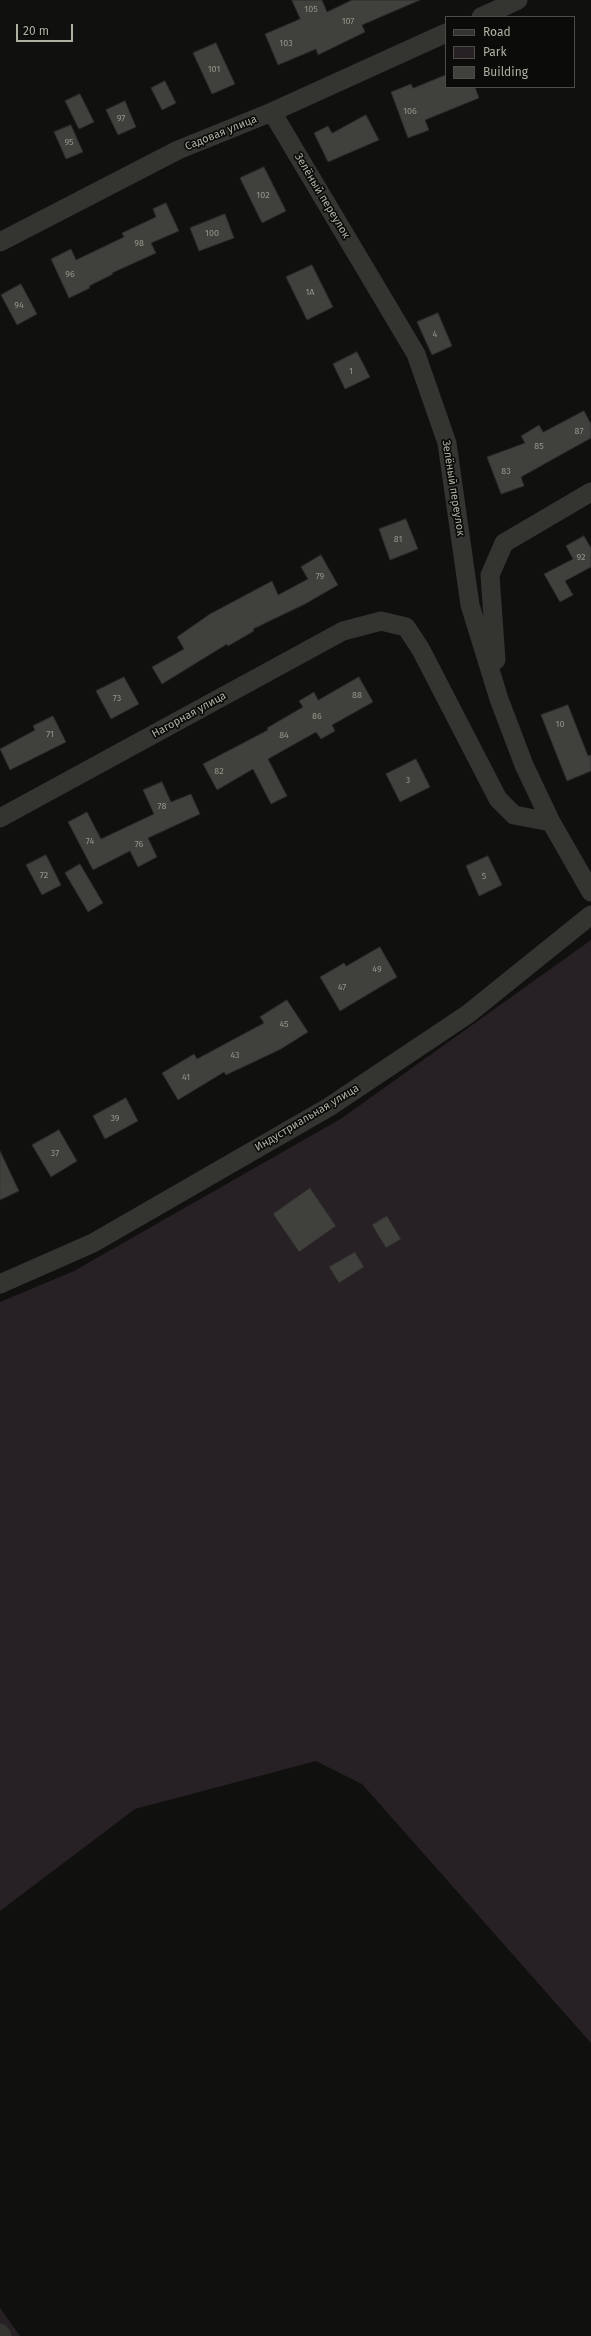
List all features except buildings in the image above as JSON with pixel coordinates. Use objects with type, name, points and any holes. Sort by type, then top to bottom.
[{"type":"street","points":[[483,16],[518,0]]},
{"type":"street","name":"Садовая улица","points":[[0,242],[178,150],[272,112],[445,33]]},
{"type":"street","name":"Зелёный переулок","points":[[272,112],[416,354],[447,443],[470,606],[499,699],[524,765],[551,822],[591,892]]},
{"type":"street","points":[[499,699],[490,575],[504,543],[591,492]]},
{"type":"street","name":"Нагорная улица","points":[[0,818],[343,631],[381,621],[406,627],[420,648],[498,799],[514,815],[551,822]]},
{"type":"street","name":"Индустриальная улица","points":[[0,1284],[93,1243],[329,1106],[468,1014],[591,915]]},
{"type":"green space","points":[[591,940],[591,2043],[362,1784],[316,1761],[135,1809],[0,1911],[0,1302],[74,1271],[342,1118]]},
{"type":"green space","points":[[0,2308],[20,2336],[0,2336]]}]
